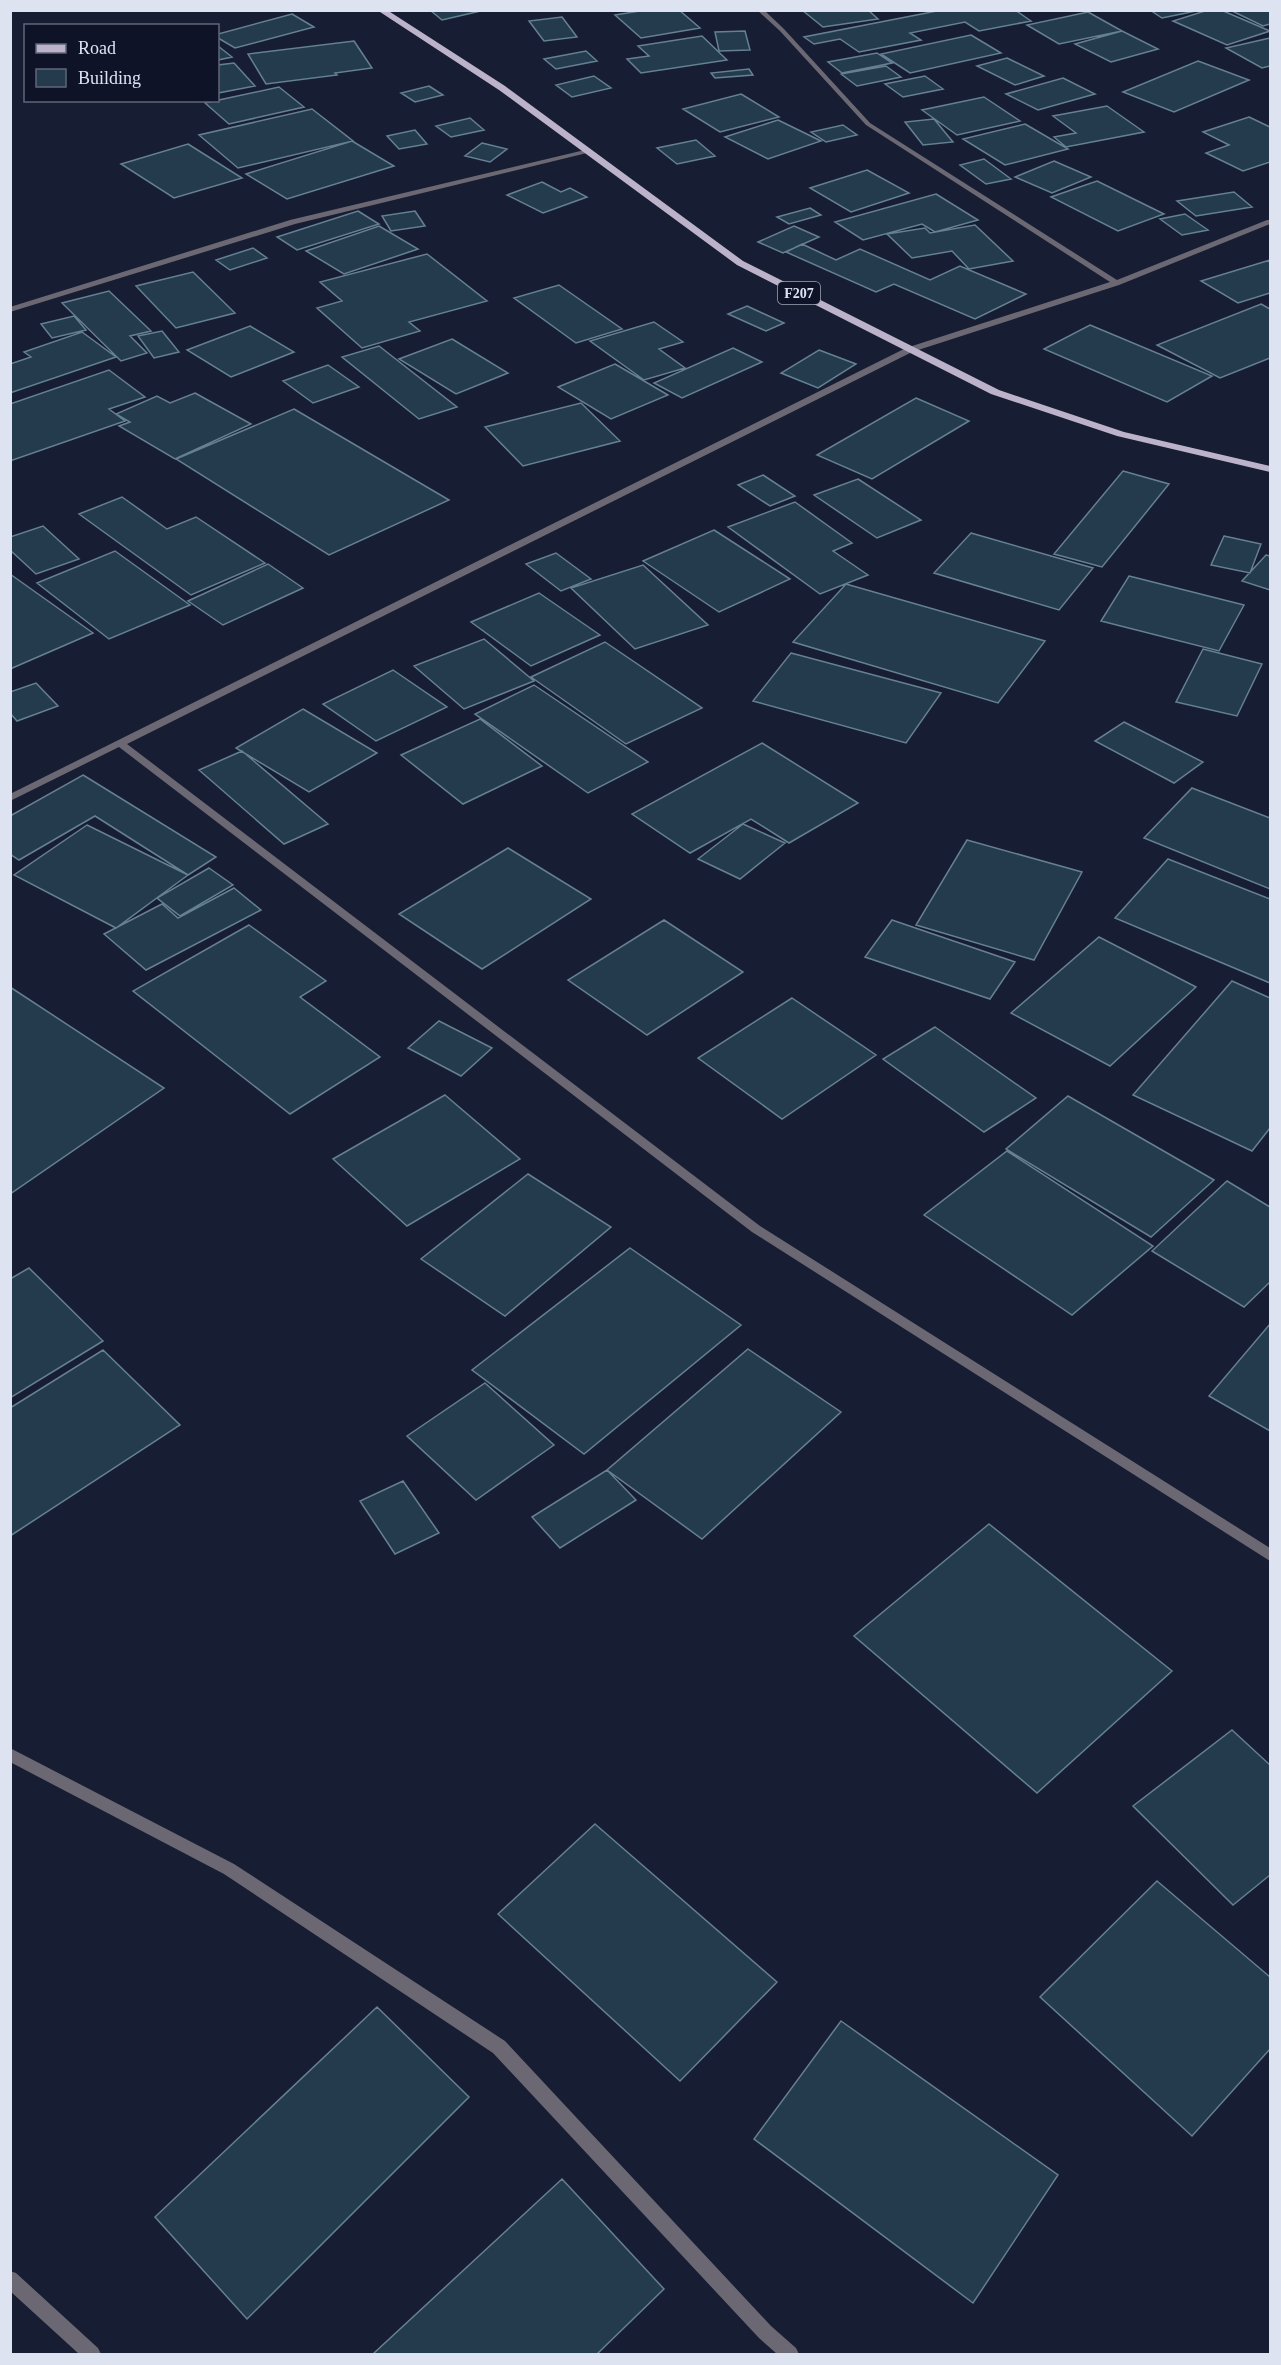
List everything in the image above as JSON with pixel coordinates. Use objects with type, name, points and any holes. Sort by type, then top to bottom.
[{"type":"main road","name":"F207","points":[[381,10],[502,88],[740,262],[909,350],[995,392],[1121,434],[1270,469]]},
{"type":"street","points":[[760,10],[782,30],[868,124],[1116,284]]},
{"type":"street","points":[[10,310],[292,222],[589,151]]},
{"type":"street","points":[[10,798],[909,350],[1116,284],[1270,222]]},
{"type":"street","points":[[121,744],[756,1229],[1270,1555]]},
{"type":"street","points":[[10,1754],[229,1869],[499,2047],[765,2332],[790,2355]]},
{"type":"street","points":[[10,2279],[92,2355]]},
{"type":"building","points":[[430,10],[485,10],[442,20]]},
{"type":"building","points":[[646,10],[679,10],[700,28],[641,38],[615,15]]},
{"type":"building","points":[[802,10],[868,10],[878,19],[823,27]]},
{"type":"building","points":[[942,10],[1015,10],[1031,21],[979,31],[965,22],[910,33],[921,40],[859,52],[840,39],[814,44],[804,37]]},
{"type":"building","points":[[1150,10],[1201,10],[1162,18]]},
{"type":"building","points":[[1208,10],[1221,10],[1270,31],[1227,45],[1173,21]]},
{"type":"building","points":[[1230,10],[1270,10],[1270,24],[1263,26]]},
{"type":"building","points":[[1088,12],[1122,31],[1059,44],[1027,25]]},
{"type":"building","points":[[292,14],[314,27],[235,48],[219,39],[219,34]]},
{"type":"building","points":[[562,17],[577,37],[544,41],[529,21]]},
{"type":"building","points":[[745,31],[750,50],[719,51],[715,32]]},
{"type":"building","points":[[1122,31],[1158,49],[1111,62],[1075,44]]},
{"type":"building","points":[[971,35],[1001,53],[910,73],[881,54]]},
{"type":"building","points":[[702,36],[727,60],[641,73],[627,59],[649,56],[638,46]]},
{"type":"building","points":[[1270,38],[1270,66],[1262,68],[1226,48]]},
{"type":"building","points":[[354,41],[372,68],[266,84],[248,54]]},
{"type":"building","points":[[219,47],[232,57],[219,60]]},
{"type":"building","points":[[586,51],[597,61],[556,69],[544,59]]},
{"type":"building","points":[[877,53],[892,63],[842,73],[828,62]]},
{"type":"building","points":[[1007,58],[1044,76],[1015,85],[977,66]]},
{"type":"building","points":[[1198,61],[1249,80],[1174,112],[1123,92]]},
{"type":"building","points":[[234,63],[255,86],[219,93],[219,65]]},
{"type":"building","points":[[886,66],[901,77],[857,86],[841,74]]},
{"type":"building","points":[[749,69],[753,75],[715,78],[711,73]]},
{"type":"building","points":[[594,76],[611,88],[572,97],[556,85]]},
{"type":"building","points":[[925,76],[943,89],[903,97],[885,84]]},
{"type":"building","points":[[1063,78],[1095,94],[1038,110],[1006,94]]},
{"type":"building","points":[[429,86],[443,95],[415,102],[401,93]]},
{"type":"building","points":[[279,87],[304,107],[229,124],[205,103],[219,102],[219,100]]},
{"type":"building","points":[[741,94],[779,117],[720,132],[683,109]]},
{"type":"building","points":[[984,97],[1020,121],[957,135],[922,110]]},
{"type":"building","points":[[1107,106],[1144,132],[1066,147],[1054,137],[1076,133],[1053,116]]},
{"type":"building","points":[[312,109],[353,141],[238,168],[199,135]]},
{"type":"building","points":[[1249,117],[1270,127],[1270,162],[1243,171],[1206,153],[1229,145],[1203,132]]},
{"type":"building","points":[[470,118],[484,130],[451,137],[436,126]]},
{"type":"building","points":[[934,119],[953,142],[923,145],[905,122]]},
{"type":"building","points":[[778,120],[821,141],[768,159],[725,137]]},
{"type":"building","points":[[1025,124],[1068,149],[1005,165],[963,139]]},
{"type":"building","points":[[843,125],[857,135],[826,142],[811,132]]},
{"type":"building","points":[[415,130],[427,144],[399,149],[387,136]]},
{"type":"building","points":[[696,140],[715,156],[677,164],[657,148]]},
{"type":"building","points":[[352,141],[394,166],[287,199],[246,174]]},
{"type":"building","points":[[482,143],[507,149],[490,162],[465,156]]},
{"type":"building","points":[[188,144],[242,178],[174,198],[121,164]]},
{"type":"building","points":[[984,159],[1011,179],[986,184],[960,165]]},
{"type":"building","points":[[1054,161],[1091,177],[1052,193],[1015,177]]},
{"type":"building","points":[[867,170],[909,193],[851,212],[810,188]]},
{"type":"building","points":[[1097,181],[1164,214],[1118,231],[1051,197]]},
{"type":"building","points":[[542,182],[561,192],[570,188],[587,197],[543,213],[507,195]]},
{"type":"building","points":[[1234,192],[1252,207],[1196,216],[1177,201]]},
{"type":"building","points":[[936,194],[978,220],[935,232],[922,224],[863,240],[835,222]]},
{"type":"building","points":[[810,208],[821,215],[789,224],[777,217]]},
{"type":"building","points":[[358,211],[379,224],[297,250],[277,237]]},
{"type":"building","points":[[415,211],[425,226],[391,231],[382,216]]},
{"type":"building","points":[[1185,214],[1208,230],[1182,235],[1160,219]]},
{"type":"building","points":[[975,225],[1013,261],[969,269],[952,251],[912,258],[887,234],[925,228],[930,233]]},
{"type":"building","points":[[379,226],[418,249],[344,274],[306,251]]},
{"type":"building","points":[[794,226],[819,237],[783,253],[758,242]]},
{"type":"building","points":[[802,244],[836,260],[860,249],[930,280],[960,266],[1026,294],[975,319],[894,284],[876,292],[786,252]]},
{"type":"building","points":[[253,248],[267,258],[230,270],[216,260]]},
{"type":"building","points":[[427,254],[487,301],[409,322],[420,331],[362,348],[317,308],[342,301],[320,282]]},
{"type":"building","points":[[1270,260],[1270,293],[1238,303],[1201,281]]},
{"type":"building","points":[[193,272],[235,313],[176,328],[136,286]]},
{"type":"building","points":[[559,285],[622,329],[576,343],[514,298]]},
{"type":"building","points":[[109,291],[151,331],[130,336],[147,353],[121,361],[62,303]]},
{"type":"building","points":[[1261,304],[1270,309],[1270,358],[1220,378],[1157,345]]},
{"type":"building","points":[[747,306],[784,323],[766,331],[728,314]]},
{"type":"building","points":[[74,316],[86,330],[52,338],[41,324]]},
{"type":"building","points":[[654,322],[683,342],[659,349],[685,368],[644,380],[590,341]]},
{"type":"building","points":[[1090,325],[1212,376],[1167,402],[1044,349]]},
{"type":"building","points":[[250,326],[294,352],[231,377],[187,350]]},
{"type":"building","points":[[162,331],[179,352],[154,358],[138,336]]},
{"type":"building","points":[[82,332],[116,357],[10,393],[10,364],[31,357],[24,352]]},
{"type":"building","points":[[452,339],[508,373],[456,394],[399,359]]},
{"type":"building","points":[[379,346],[457,407],[419,419],[342,357]]},
{"type":"building","points":[[733,348],[762,362],[682,398],[654,383]]},
{"type":"building","points":[[819,350],[856,364],[818,388],[781,373]]},
{"type":"building","points":[[615,364],[668,395],[611,419],[558,387]]},
{"type":"building","points":[[328,365],[359,387],[313,403],[283,381]]},
{"type":"building","points":[[109,370],[145,397],[109,409],[125,421],[10,461],[10,404]]},
{"type":"building","points":[[195,393],[251,424],[175,459],[119,426],[130,422],[116,414],[157,396],[170,403]]},
{"type":"building","points":[[916,398],[969,421],[872,479],[817,455]]},
{"type":"building","points":[[581,403],[620,441],[523,466],[485,427]]},
{"type":"building","points":[[294,409],[449,500],[329,555],[176,459]]},
{"type":"building","points":[[1123,471],[1169,484],[1102,567],[1054,554]]},
{"type":"building","points":[[763,475],[795,496],[770,506],[738,485]]},
{"type":"building","points":[[858,479],[921,520],[877,538],[814,495]]},
{"type":"building","points":[[122,497],[167,529],[196,517],[265,563],[191,595],[79,514]]},
{"type":"building","points":[[795,502],[852,543],[833,551],[868,575],[820,594],[728,527]]},
{"type":"building","points":[[43,526],[79,559],[36,574],[10,550],[10,537]]},
{"type":"building","points":[[714,530],[790,579],[719,612],[643,561]]},
{"type":"building","points":[[971,533],[1093,568],[1059,610],[934,573]]},
{"type":"building","points":[[1224,536],[1261,544],[1250,573],[1211,565]]},
{"type":"building","points":[[115,551],[190,605],[109,639],[37,583]]},
{"type":"building","points":[[556,553],[591,579],[561,591],[526,564]]},
{"type":"building","points":[[1266,555],[1270,556],[1270,590],[1242,581]]},
{"type":"building","points":[[268,564],[303,588],[223,625],[188,601]]},
{"type":"building","points":[[643,565],[708,625],[635,649],[571,588]]},
{"type":"building","points":[[10,574],[93,633],[10,669]]},
{"type":"building","points":[[1129,576],[1244,605],[1219,651],[1101,621]]},
{"type":"building","points":[[846,584],[1045,641],[998,703],[793,642]]},
{"type":"building","points":[[539,593],[600,635],[531,666],[471,622]]},
{"type":"building","points":[[484,639],[534,681],[464,709],[414,666]]},
{"type":"building","points":[[605,642],[702,708],[626,744],[531,677]]},
{"type":"building","points":[[1203,649],[1262,664],[1237,716],[1176,702]]},
{"type":"building","points":[[791,653],[941,693],[906,743],[753,701]]},
{"type":"building","points":[[393,670],[447,707],[376,741],[323,704]]},
{"type":"building","points":[[36,683],[58,706],[17,721],[10,713],[10,692]]},
{"type":"building","points":[[534,685],[648,762],[588,793],[475,714]]},
{"type":"building","points":[[303,709],[377,753],[309,792],[236,748]]},
{"type":"building","points":[[480,719],[542,766],[463,804],[401,755]]},
{"type":"building","points":[[1124,722],[1203,762],[1174,783],[1095,741]]},
{"type":"building","points":[[762,743],[858,803],[789,843],[751,819],[690,853],[632,814]]},
{"type":"building","points":[[242,751],[328,824],[284,844],[199,770]]},
{"type":"building","points":[[83,775],[216,857],[188,875],[95,816],[19,860],[10,854],[10,816]]},
{"type":"building","points":[[1192,788],[1270,818],[1270,889],[1144,838]]},
{"type":"building","points":[[743,824],[785,843],[740,879],[698,859]]},
{"type":"building","points":[[87,825],[188,875],[116,928],[14,875]]},
{"type":"building","points":[[967,840],[1082,872],[1034,960],[916,925]]},
{"type":"building","points":[[508,848],[591,899],[482,969],[399,914]]},
{"type":"building","points":[[1168,859],[1270,899],[1270,983],[1115,918]]},
{"type":"building","points":[[209,868],[233,885],[180,916],[157,898]]},
{"type":"building","points":[[234,888],[261,910],[146,970],[104,934],[162,904],[178,918]]},
{"type":"building","points":[[664,920],[743,972],[647,1035],[568,980]]},
{"type":"building","points":[[892,920],[1015,962],[990,999],[865,957]]},
{"type":"building","points":[[249,925],[326,981],[300,997],[380,1057],[290,1114],[133,991]]},
{"type":"building","points":[[1099,937],[1196,987],[1110,1066],[1011,1013]]},
{"type":"building","points":[[1232,981],[1270,998],[1270,1128],[1252,1151],[1133,1095]]},
{"type":"building","points":[[10,987],[164,1088],[10,1194]]},
{"type":"building","points":[[792,998],[876,1055],[782,1119],[698,1058]]},
{"type":"building","points":[[439,1021],[492,1048],[461,1076],[408,1048]]},
{"type":"building","points":[[935,1027],[1036,1098],[984,1132],[883,1059]]},
{"type":"building","points":[[445,1095],[520,1159],[407,1226],[333,1159]]},
{"type":"building","points":[[1068,1096],[1214,1180],[1151,1237],[1006,1149]]},
{"type":"building","points":[[1007,1151],[1153,1246],[1072,1315],[924,1215]]},
{"type":"building","points":[[528,1174],[611,1227],[505,1316],[421,1259]]},
{"type":"building","points":[[1227,1181],[1270,1207],[1270,1282],[1244,1307],[1152,1251]]},
{"type":"building","points":[[630,1248],[741,1325],[584,1454],[472,1370]]},
{"type":"building","points":[[29,1268],[103,1341],[10,1398],[10,1279]]},
{"type":"building","points":[[1270,1324],[1270,1431],[1209,1396]]},
{"type":"building","points":[[748,1349],[841,1412],[702,1539],[607,1470]]},
{"type":"building","points":[[103,1350],[180,1425],[10,1536],[10,1408]]},
{"type":"building","points":[[485,1383],[554,1445],[476,1500],[407,1436]]},
{"type":"building","points":[[607,1470],[636,1500],[560,1548],[532,1517]]},
{"type":"building","points":[[403,1481],[439,1533],[395,1554],[360,1501]]},
{"type":"building","points":[[989,1524],[1172,1671],[1037,1793],[854,1636]]},
{"type":"building","points":[[1232,1730],[1270,1765],[1270,1875],[1233,1905],[1133,1806]]},
{"type":"building","points":[[595,1824],[777,1982],[680,2081],[498,1914]]},
{"type":"building","points":[[1157,1881],[1270,1977],[1270,2049],[1192,2136],[1040,1997]]},
{"type":"building","points":[[377,2007],[469,2097],[247,2319],[155,2217]]},
{"type":"building","points":[[841,2021],[1058,2175],[973,2303],[754,2139]]},
{"type":"building","points":[[562,2179],[664,2289],[597,2354],[373,2354]]}]
